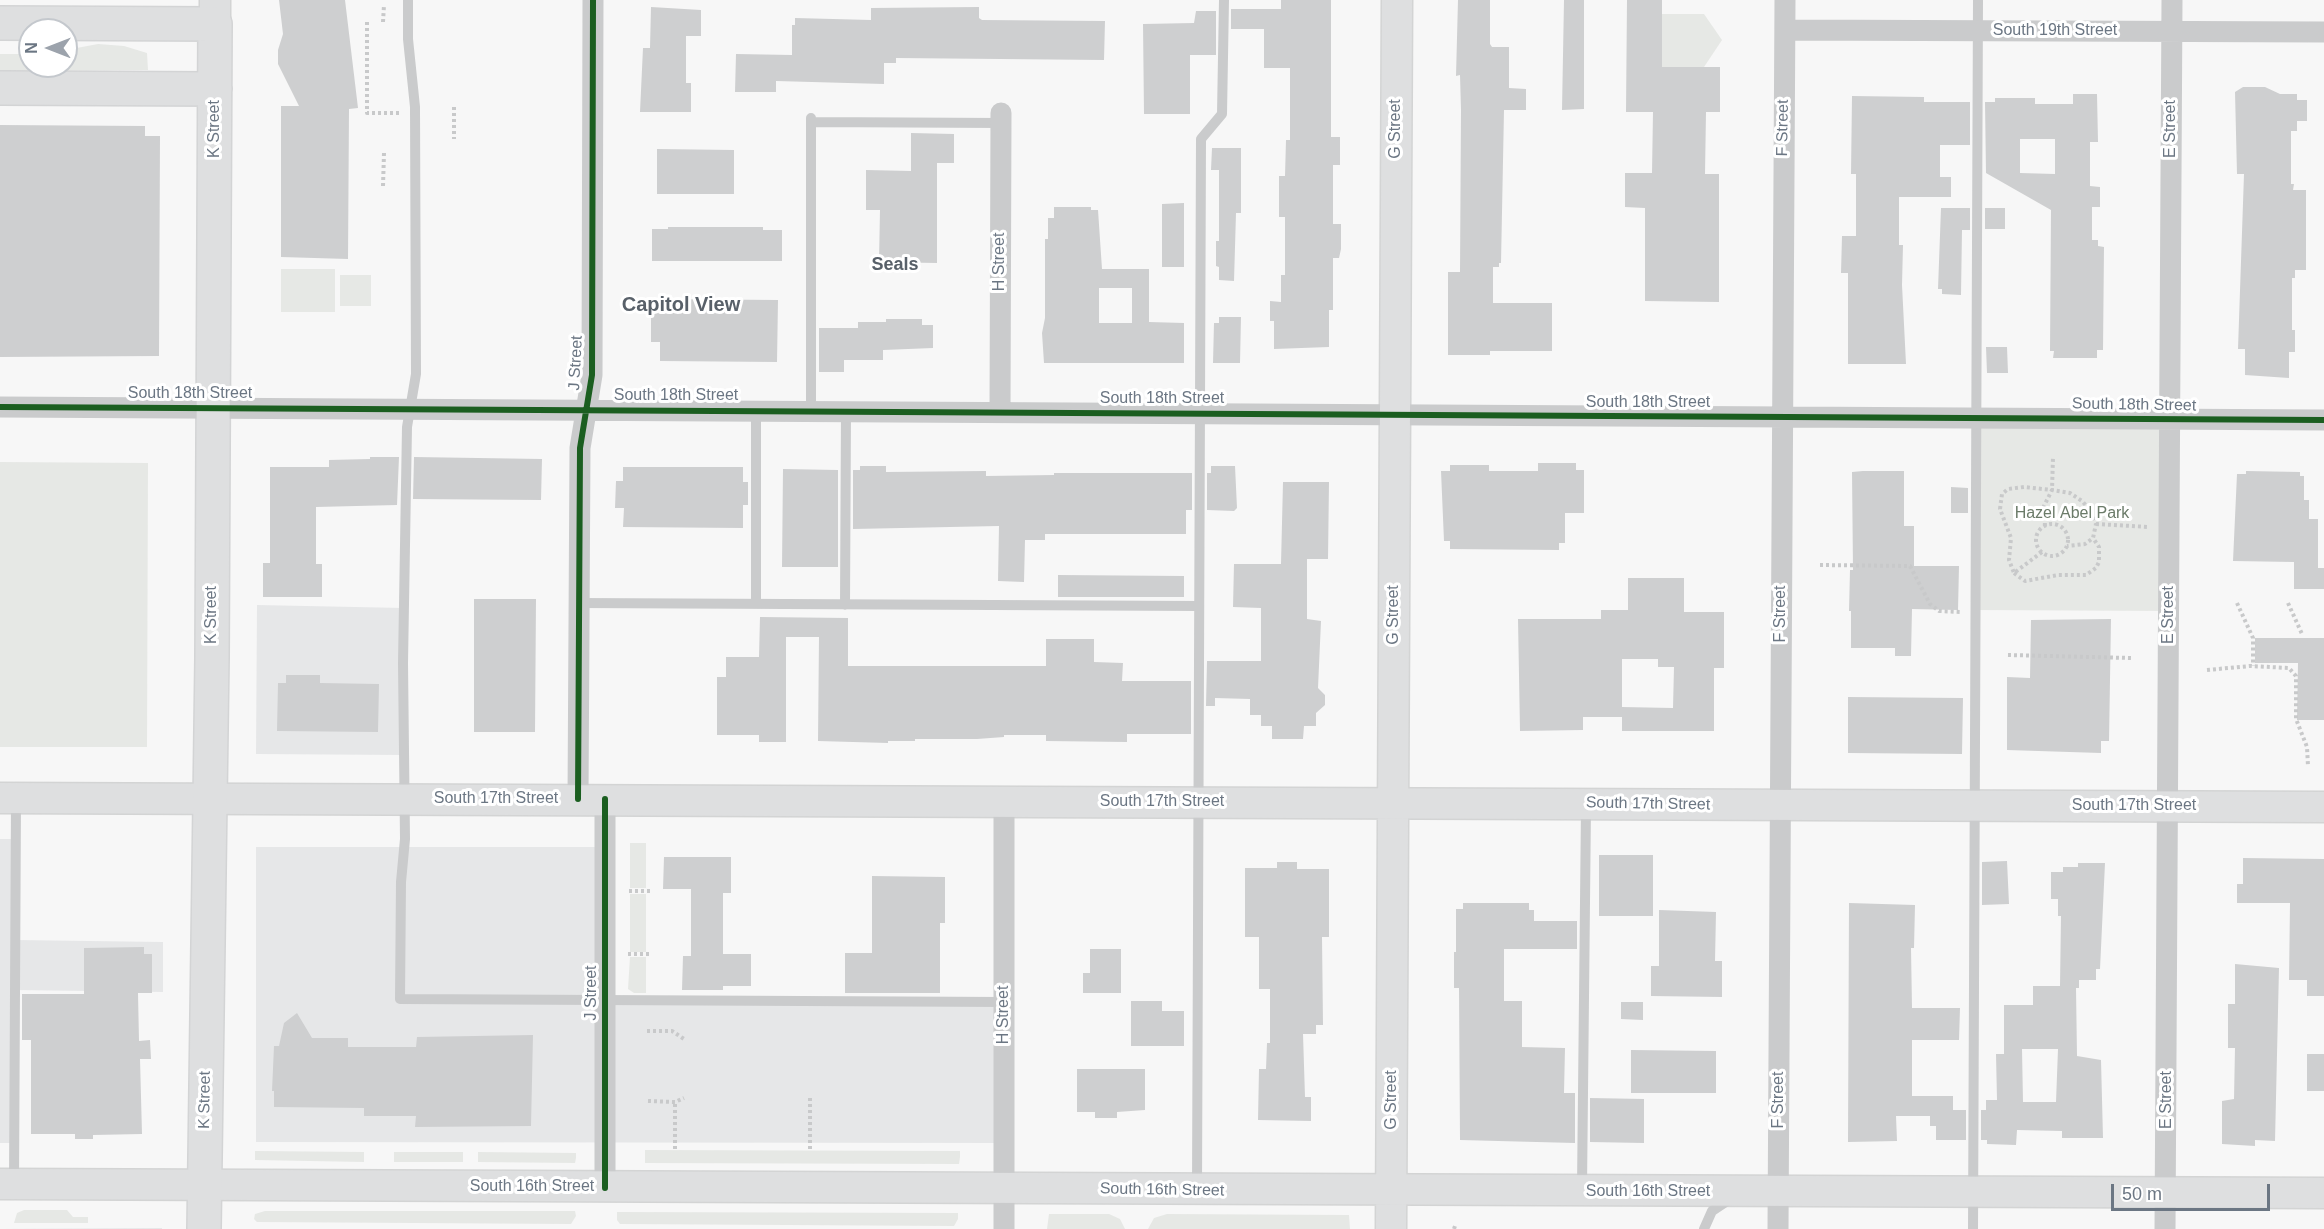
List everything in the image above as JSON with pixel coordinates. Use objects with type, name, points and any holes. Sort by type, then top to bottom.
[{"type":"main road","name":"G Street","points":[[1392,1229],[1397,0]]},
{"type":"main road","points":[[0,23],[215,12]]},
{"type":"main road","name":"K Street","points":[[204,1229],[210,798],[215,12]]},
{"type":"main road","points":[[0,87],[215,89]]},
{"type":"main road","name":"South 17th Street","points":[[8,798],[2324,807]]},
{"type":"main road","name":"South 16th Street","points":[[7,1184],[1739,1193],[2324,1193]]},
{"type":"street","name":"J Street","points":[[593,0],[592,375],[580,448],[579,603],[606,1002],[605,1188]]},
{"type":"street","name":"F Street","points":[[1778,1229],[1785,0]]},
{"type":"street","name":"E Street","points":[[2165,1229],[2172,0]]},
{"type":"street","name":"South 19th Street","points":[[1785,30],[2324,32]]},
{"type":"street","name":"H Street","points":[[1000,412],[1001,118]]},
{"type":"street","name":"South 18th Street","points":[[0,407],[2324,420]]},
{"type":"street","name":"H Street","points":[[1004,801],[1004,1229]]},
{"type":"lane","points":[[408,0],[408,39],[415,107],[417,374],[410,409],[403,663],[405,856],[401,882],[400,999],[606,1002],[1004,1002]]},
{"type":"lane","points":[[1197,1190],[1201,139],[1222,114],[1224,0]]},
{"type":"lane","points":[[1973,1229],[1978,0]]},
{"type":"lane","points":[[812,410],[811,120],[1001,118]]},
{"type":"lane","points":[[756,410],[756,604]]},
{"type":"lane","points":[[845,605],[846,411]]},
{"type":"lane","points":[[579,603],[1199,606]]},
{"type":"lane","points":[[7,1184],[8,798]]},
{"type":"lane","points":[[1582,1192],[1586,804]]},
{"type":"lane","points":[[1704,1229],[1712,1211],[1739,1193]]},
{"type":"path","points":[[383,22],[384,5]]},
{"type":"path","points":[[368,22],[368,113],[390,113]]},
{"type":"path","points":[[454,107],[454,139]]},
{"type":"path","points":[[383,186],[384,153]]},
{"type":"path","points":[[2042,552],[2037,538],[2045,526],[2044,506],[2052,490],[2053,457]]},
{"type":"path","points":[[2014,573],[2042,552],[2056,555],[2067,546],[2085,544],[2093,538],[2096,524],[2082,501],[2070,493],[2014,487],[2002,495],[2000,509],[2011,538],[2009,560],[2014,573],[2025,581],[2058,575],[2086,576],[2099,562],[2099,547],[2093,538]]},
{"type":"path","points":[[2045,526],[2054,524],[2063,528],[2068,536],[2067,546]]},
{"type":"path","points":[[2096,524],[2169,527]]},
{"type":"path","points":[[1820,565],[1910,566],[1930,604],[1939,611],[1961,611],[1963,616]]},
{"type":"path","points":[[2237,603],[2253,638],[2253,666]]},
{"type":"path","points":[[2288,603],[2302,634]]},
{"type":"path","points":[[2008,655],[2131,658]]},
{"type":"path","points":[[2207,670],[2253,666],[2289,668],[2296,676],[2296,719],[2307,747],[2308,766]]},
{"type":"path","points":[[629,891],[650,891]]},
{"type":"path","points":[[628,954],[649,954]]},
{"type":"path","points":[[647,1031],[672,1031],[684,1039]]},
{"type":"path","points":[[648,1101],[675,1102],[684,1098]]},
{"type":"path","points":[[810,1098],[810,1149]]},
{"type":"path","points":[[675,1102],[675,1149]]},
{"type":"shaded area","points":[[257,605],[404,608],[404,755],[256,754]]},
{"type":"shaded area","points":[[0,839],[16,839],[15,940],[163,942],[163,992],[15,990],[14,1143],[0,1143]]},
{"type":"shaded area","points":[[256,847],[606,847],[606,1002],[1004,1002],[1004,1143],[256,1142]]},
{"type":"shaded area","points":[[0,1228],[162,1228],[162,1229]]},
{"type":"green space","points":[[1662,14],[1704,14],[1722,40],[1704,67],[1662,67]]},
{"type":"green space","points":[[98,44],[124,46],[147,53],[148,70],[78,70],[78,48]]},
{"type":"green space","points":[[0,54],[18,54],[18,71],[0,71]]},
{"type":"green space","points":[[281,269],[335,269],[335,312],[281,312]]},
{"type":"green space","points":[[340,275],[371,275],[371,306],[340,306]]},
{"type":"green space","name":"Hazel Abel Park","points":[[1976,418],[2170,419],[2169,611],[1974,610]]},
{"type":"green space","points":[[0,462],[148,463],[147,747],[0,747]]},
{"type":"green space","points":[[630,843],[646,843],[646,888],[630,888]]},
{"type":"green space","points":[[630,894],[646,894],[646,952],[630,952]]},
{"type":"green space","points":[[630,957],[646,957],[646,993],[634,993],[628,989]]},
{"type":"green space","points":[[645,1150],[960,1151],[960,1157],[959,1164],[645,1163]]},
{"type":"green space","points":[[255,1151],[364,1152],[364,1162],[255,1160]]},
{"type":"green space","points":[[394,1152],[463,1152],[463,1162],[394,1162]]},
{"type":"green space","points":[[478,1152],[576,1153],[576,1158],[575,1163],[478,1162]]},
{"type":"green space","points":[[24,1210],[67,1210],[73,1217],[88,1217],[88,1223],[14,1223],[17,1213]]},
{"type":"green space","points":[[265,1211],[575,1211],[576,1216],[571,1224],[257,1222],[254,1219],[255,1214]]},
{"type":"green space","points":[[617,1212],[958,1213],[958,1219],[954,1226],[620,1224],[617,1220]]},
{"type":"green space","points":[[1049,1214],[1109,1214],[1120,1219],[1125,1229],[1047,1229]]},
{"type":"green space","points":[[1167,1214],[1349,1215],[1350,1229],[1148,1229],[1154,1218]]},
{"type":"building","points":[[279,0],[345,0],[358,108],[349,109],[348,259],[281,257],[281,106],[299,106],[278,64],[278,50],[283,34]]},
{"type":"building","points":[[1281,0],[1331,0],[1331,137],[1340,137],[1340,165],[1333,165],[1333,224],[1341,224],[1341,249],[1339,258],[1333,258],[1333,310],[1329,310],[1329,347],[1274,349],[1274,321],[1270,321],[1270,301],[1281,302],[1281,275],[1285,275],[1285,217],[1279,217],[1279,176],[1285,176],[1286,140],[1290,140],[1290,68],[1264,68],[1264,29],[1231,29],[1231,9],[1281,9]]},
{"type":"building","points":[[1458,0],[1490,0],[1490,44],[1492,47],[1509,47],[1509,88],[1526,89],[1526,110],[1504,110],[1501,263],[1499,267],[1493,267],[1493,303],[1552,303],[1552,351],[1490,351],[1490,355],[1448,355],[1448,272],[1460,272],[1461,110],[1460,75],[1456,76]]},
{"type":"building","points":[[1564,0],[1584,0],[1584,109],[1562,110]]},
{"type":"building","points":[[1627,0],[1662,0],[1662,67],[1720,67],[1720,112],[1706,112],[1705,174],[1719,174],[1719,302],[1645,301],[1645,208],[1625,207],[1625,173],[1652,173],[1653,112],[1626,112]]},
{"type":"building","points":[[651,7],[701,10],[701,36],[686,36],[686,83],[691,83],[691,112],[640,112],[643,48],[650,48]]},
{"type":"building","points":[[979,7],[979,18],[982,20],[1105,21],[1104,60],[896,58],[896,63],[884,63],[884,84],[776,81],[776,92],[735,92],[736,54],[792,55],[792,25],[795,25],[795,18],[871,20],[871,8]]},
{"type":"building","points":[[1196,11],[1216,11],[1216,55],[1190,55],[1190,114],[1144,114],[1143,24],[1194,23]]},
{"type":"building","points":[[2243,87],[2265,87],[2280,94],[2297,94],[2297,100],[2307,100],[2307,121],[2297,121],[2297,131],[2291,131],[2291,184],[2294,184],[2293,190],[2306,190],[2306,270],[2295,270],[2295,278],[2292,278],[2292,330],[2295,330],[2295,352],[2289,352],[2289,378],[2245,375],[2245,349],[2238,349],[2244,174],[2237,174],[2235,92]]},
{"type":"building","points":[[2073,94],[2097,94],[2098,142],[2090,142],[2090,186],[2100,187],[2100,207],[2092,207],[2092,240],[2098,240],[2098,246],[2104,247],[2103,350],[2097,350],[2097,358],[2053,358],[2054,351],[2050,351],[2051,210],[1986,173],[1985,102],[1995,102],[1995,98],[2035,98],[2035,104],[2073,104]],"holes":[[[2020,139],[2055,139],[2055,174],[2020,173]]]},
{"type":"building","points":[[1852,96],[1924,97],[1924,102],[1970,102],[1970,145],[1940,145],[1940,177],[1951,177],[1951,197],[1899,197],[1899,245],[1903,245],[1902,285],[1906,364],[1848,364],[1848,273],[1841,273],[1842,236],[1856,236],[1856,174],[1851,174]]},
{"type":"building","points":[[0,125],[145,126],[145,136],[160,136],[159,356],[0,357]]},
{"type":"building","points":[[911,133],[954,134],[954,163],[937,163],[937,263],[879,262],[880,210],[866,210],[866,170],[911,171]]},
{"type":"building","points":[[1212,148],[1241,148],[1241,213],[1236,213],[1234,281],[1219,280],[1219,267],[1216,266],[1216,241],[1219,241],[1219,170],[1211,170]]},
{"type":"building","points":[[657,149],[734,150],[734,194],[657,194]]},
{"type":"building","points":[[1184,203],[1184,267],[1162,267],[1162,204]]},
{"type":"building","points":[[1054,207],[1091,207],[1091,210],[1098,210],[1102,269],[1149,269],[1149,322],[1184,323],[1184,363],[1044,363],[1042,333],[1045,318],[1045,239],[1048,239],[1048,218],[1054,218]],"holes":[[[1099,288],[1132,288],[1132,323],[1099,323]]]},
{"type":"building","points":[[1941,208],[1970,208],[1970,230],[1962,230],[1961,295],[1942,294],[1942,289],[1938,289]]},
{"type":"building","points":[[1985,208],[2005,208],[2005,229],[1985,229]]},
{"type":"building","points":[[668,227],[763,227],[763,230],[782,230],[782,261],[652,261],[652,229],[668,229]]},
{"type":"building","points":[[660,299],[778,300],[777,362],[660,361],[660,342],[651,342],[651,312],[660,312]]},
{"type":"building","points":[[1219,317],[1241,317],[1240,363],[1213,363],[1214,323],[1219,323]]},
{"type":"building","points":[[886,319],[922,319],[922,325],[933,325],[933,348],[883,350],[883,360],[844,360],[844,372],[819,372],[819,328],[858,328],[858,322],[886,322]]},
{"type":"building","points":[[1986,347],[2007,347],[2008,373],[1987,373]]},
{"type":"building","points":[[370,457],[399,457],[397,505],[316,507],[316,564],[322,564],[322,597],[263,597],[263,563],[270,563],[270,467],[329,467],[329,460],[370,459]]},
{"type":"building","points":[[414,457],[542,459],[541,500],[413,499]]},
{"type":"building","points":[[1538,463],[1576,463],[1576,470],[1584,470],[1584,513],[1565,513],[1565,543],[1559,543],[1559,550],[1450,549],[1450,541],[1444,541],[1441,471],[1450,471],[1450,465],[1489,465],[1489,471],[1538,471]]},
{"type":"building","points":[[860,466],[886,466],[886,472],[986,471],[986,476],[1054,475],[1054,473],[1192,473],[1192,510],[1186,510],[1186,534],[1045,534],[1045,540],[1025,540],[1024,582],[998,581],[999,526],[853,529],[853,470],[860,470]]},
{"type":"building","points":[[1211,466],[1235,466],[1237,508],[1234,511],[1207,510],[1207,473],[1211,473]]},
{"type":"building","points":[[623,467],[743,467],[743,482],[748,482],[748,505],[743,505],[743,528],[623,527],[624,508],[615,508],[616,481],[623,481]]},
{"type":"building","points":[[783,469],[838,470],[838,567],[782,567]]},
{"type":"building","points":[[1904,471],[1904,526],[1914,526],[1914,566],[1959,566],[1958,610],[1912,609],[1911,656],[1895,656],[1895,648],[1851,648],[1851,611],[1849,611],[1850,570],[1853,570],[1852,472]]},
{"type":"building","points":[[2246,471],[2300,472],[2300,476],[2304,476],[2304,500],[2309,500],[2309,519],[2318,519],[2318,568],[2324,568],[2324,589],[2294,589],[2294,562],[2233,561],[2237,474],[2246,474]]},
{"type":"building","points":[[1283,482],[1329,482],[1328,559],[1307,559],[1307,619],[1321,621],[1318,688],[1325,695],[1325,705],[1316,713],[1316,726],[1304,726],[1303,739],[1272,739],[1272,726],[1261,726],[1261,715],[1250,715],[1250,699],[1215,698],[1215,706],[1206,706],[1207,661],[1261,661],[1261,608],[1233,607],[1234,564],[1281,564]]},
{"type":"building","points":[[1951,487],[1968,488],[1968,513],[1951,513]]},
{"type":"building","points":[[1058,575],[1184,576],[1184,597],[1058,597]]},
{"type":"building","points":[[1628,578],[1684,578],[1684,612],[1724,612],[1724,668],[1714,668],[1714,731],[1622,731],[1622,717],[1583,717],[1583,730],[1520,731],[1518,619],[1601,619],[1601,610],[1628,610]],"holes":[[[1622,659],[1658,659],[1658,667],[1674,667],[1673,708],[1622,707]]]},
{"type":"building","points":[[474,599],[536,599],[535,732],[474,732]]},
{"type":"building","points":[[760,617],[848,618],[848,666],[1046,666],[1046,639],[1094,639],[1094,662],[1123,663],[1122,681],[1191,681],[1191,734],[1127,734],[1127,742],[1046,741],[1046,735],[1004,735],[1004,737],[977,739],[915,739],[915,741],[888,741],[888,743],[818,741],[819,637],[786,637],[786,742],[759,742],[759,735],[717,735],[717,677],[726,677],[726,657],[759,657]]},
{"type":"building","points":[[2111,619],[2109,741],[2101,741],[2101,753],[2007,750],[2007,677],[2030,678],[2031,620]]},
{"type":"building","points":[[2255,638],[2324,638],[2324,720],[2297,720],[2298,663],[2255,663]]},
{"type":"building","points":[[286,675],[320,675],[320,683],[379,684],[378,732],[277,731],[278,683],[286,683]]},
{"type":"building","points":[[1848,697],[1963,698],[1962,754],[1848,753]]},
{"type":"building","points":[[1599,855],[1653,855],[1653,916],[1599,916]]},
{"type":"building","points":[[664,857],[731,857],[731,893],[723,893],[723,954],[751,954],[751,986],[723,986],[723,990],[682,990],[683,956],[691,956],[691,889],[663,889]]},
{"type":"building","points":[[2243,858],[2324,859],[2324,996],[2307,996],[2307,980],[2289,980],[2290,903],[2237,903],[2237,884],[2243,884]]},
{"type":"building","points":[[2007,861],[2009,904],[1982,905],[1982,862]]},
{"type":"building","points":[[1277,862],[1297,862],[1297,869],[1329,869],[1329,937],[1322,937],[1323,1025],[1316,1025],[1316,1034],[1303,1034],[1305,1097],[1311,1097],[1311,1121],[1258,1120],[1259,1069],[1266,1069],[1267,1043],[1270,1043],[1270,989],[1259,989],[1259,937],[1245,937],[1245,868],[1277,868]]},
{"type":"building","points":[[2078,863],[2105,863],[2100,969],[2096,969],[2096,980],[2079,980],[2079,988],[2076,988],[2077,1056],[2101,1060],[2103,1138],[2062,1138],[2062,1131],[2017,1130],[2016,1145],[1987,1144],[1987,1140],[1981,1140],[1981,1110],[1986,1110],[1986,1100],[1997,1100],[1996,1054],[2004,1054],[2004,1005],[2033,1005],[2033,986],[2060,986],[2061,916],[2058,916],[2058,899],[2051,899],[2051,872],[2063,872],[2063,867],[2078,867]],"holes":[[[2022,1049],[2058,1049],[2056,1102],[2023,1102]]]},
{"type":"building","points":[[872,876],[945,877],[945,923],[940,923],[940,993],[845,993],[845,953],[872,953]]},
{"type":"building","points":[[1463,903],[1529,903],[1529,910],[1534,910],[1534,921],[1577,921],[1577,949],[1504,949],[1504,1001],[1522,1001],[1522,1047],[1565,1048],[1564,1093],[1575,1093],[1575,1143],[1460,1140],[1459,988],[1454,988],[1454,952],[1456,952],[1456,909],[1463,909]]},
{"type":"building","points":[[1849,903],[1915,905],[1914,948],[1911,948],[1912,1008],[1960,1008],[1959,1040],[1912,1040],[1912,1096],[1953,1096],[1953,1110],[1966,1110],[1966,1140],[1936,1140],[1936,1126],[1930,1126],[1930,1116],[1896,1116],[1897,1141],[1848,1142]]},
{"type":"building","points":[[1659,910],[1716,912],[1715,961],[1722,961],[1722,997],[1651,996],[1651,966],[1659,966]]},
{"type":"building","points":[[144,947],[144,954],[152,954],[152,993],[138,993],[139,1041],[150,1040],[151,1059],[140,1059],[142,1134],[93,1135],[93,1139],[75,1139],[75,1134],[31,1134],[31,1040],[22,1040],[22,994],[84,994],[84,948]]},
{"type":"building","points":[[1090,949],[1121,949],[1121,993],[1083,993],[1083,973],[1090,973]]},
{"type":"building","points":[[2235,964],[2279,968],[2275,1141],[2255,1140],[2255,1146],[2222,1144],[2222,1101],[2234,1099],[2235,1048],[2228,1048],[2228,1004],[2235,1004]]},
{"type":"building","points":[[1131,1001],[1162,1001],[1162,1011],[1184,1011],[1184,1046],[1131,1046]]},
{"type":"building","points":[[1621,1002],[1643,1002],[1643,1020],[1621,1019]]},
{"type":"building","points":[[297,1013],[312,1038],[348,1038],[348,1047],[416,1047],[417,1037],[533,1035],[531,1126],[415,1127],[416,1116],[364,1116],[364,1108],[274,1107],[274,1091],[272,1091],[274,1046],[279,1046],[284,1023]]},
{"type":"building","points":[[1631,1050],[1716,1051],[1716,1093],[1631,1093]]},
{"type":"building","points":[[2307,1054],[2324,1054],[2324,1091],[2307,1091]]},
{"type":"building","points":[[1077,1069],[1145,1069],[1145,1110],[1117,1112],[1117,1118],[1095,1118],[1095,1112],[1077,1112]]},
{"type":"building","points":[[1590,1098],[1644,1099],[1644,1143],[1590,1142]]},
{"type":"cycle path","points":[[578,799],[580,448],[592,375],[593,0]]},
{"type":"cycle path","points":[[0,407],[2324,420]]},
{"type":"cycle path","points":[[605,799],[605,1188]]},
{"type":"district","name":"Seals","points":[[895,265]]},
{"type":"district","name":"Capitol View","points":[[681,305]]}]
